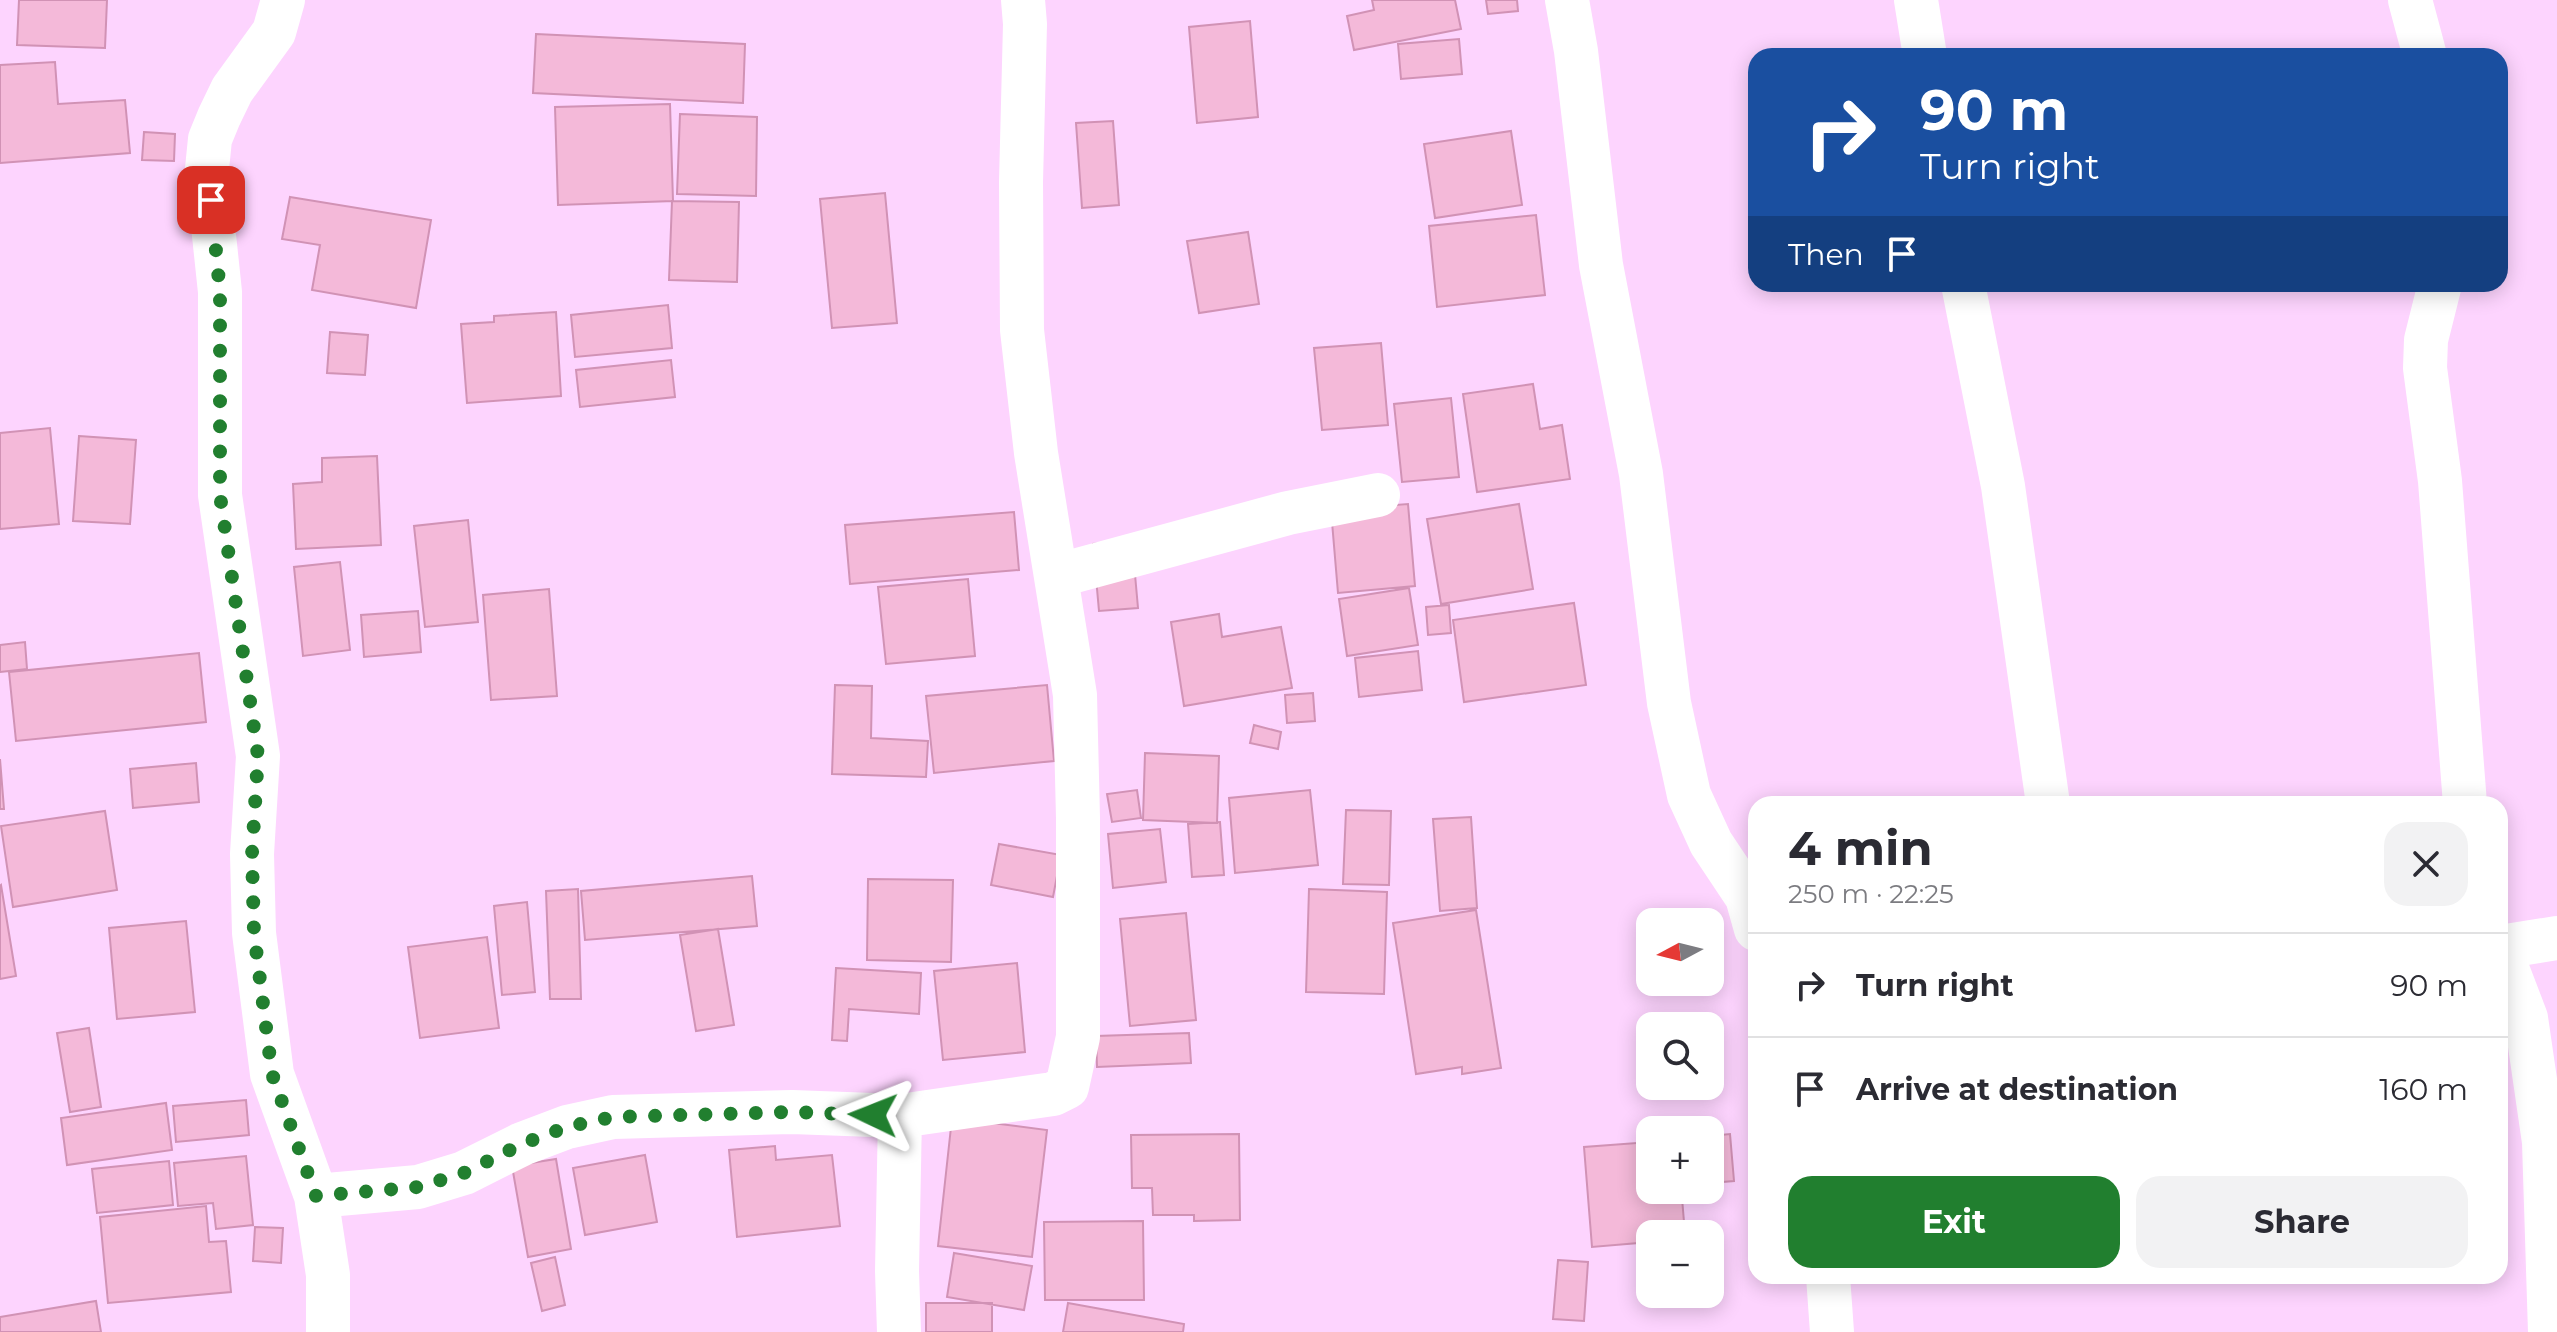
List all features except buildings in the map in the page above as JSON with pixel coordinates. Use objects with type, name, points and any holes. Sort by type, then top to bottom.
[{"type":"street","points":[[283,0],[274,32],[232,90],[219,117],[210,139],[207,169],[220,292],[220,495],[258,756],[252,854],[254,933],[272,1074],[316,1196],[328,1275],[328,1332]]},
{"type":"street","points":[[316,1196],[418,1187],[464,1173],[522,1144],[567,1127],[613,1117],[792,1112],[900,1116],[1053,1094],[1067,1087],[1078,1037],[1075,695],[1036,453],[1022,330],[1023,0]]},
{"type":"street","points":[[1567,0],[1576,51],[1601,265],[1641,474],[1669,703],[1689,795],[1711,843],[1748,901]]},
{"type":"street","points":[[1916,0],[1924,48]]},
{"type":"street","points":[[2410,0],[2423,48]]},
{"type":"street","points":[[1965,292],[2003,486],[2047,796]]},
{"type":"street","points":[[2438,292],[2426,340],[2425,368],[2440,481],[2464,796]]},
{"type":"street","points":[[1056,576],[1288,513],[1378,495]]},
{"type":"street","points":[[2508,947],[2557,938]]},
{"type":"street","points":[[2508,970],[2526,1018],[2544,1142],[2550,1332]]},
{"type":"street","points":[[899,1332],[900,1116]]},
{"type":"street","points":[[1829,1284],[1832,1332]]},
{"type":"route","points":[[211,200],[220,292],[220,495],[258,756],[252,854],[254,933],[272,1074],[316,1196],[418,1187],[464,1173],[522,1144],[567,1127],[613,1117],[792,1112],[873,1115]]}]
